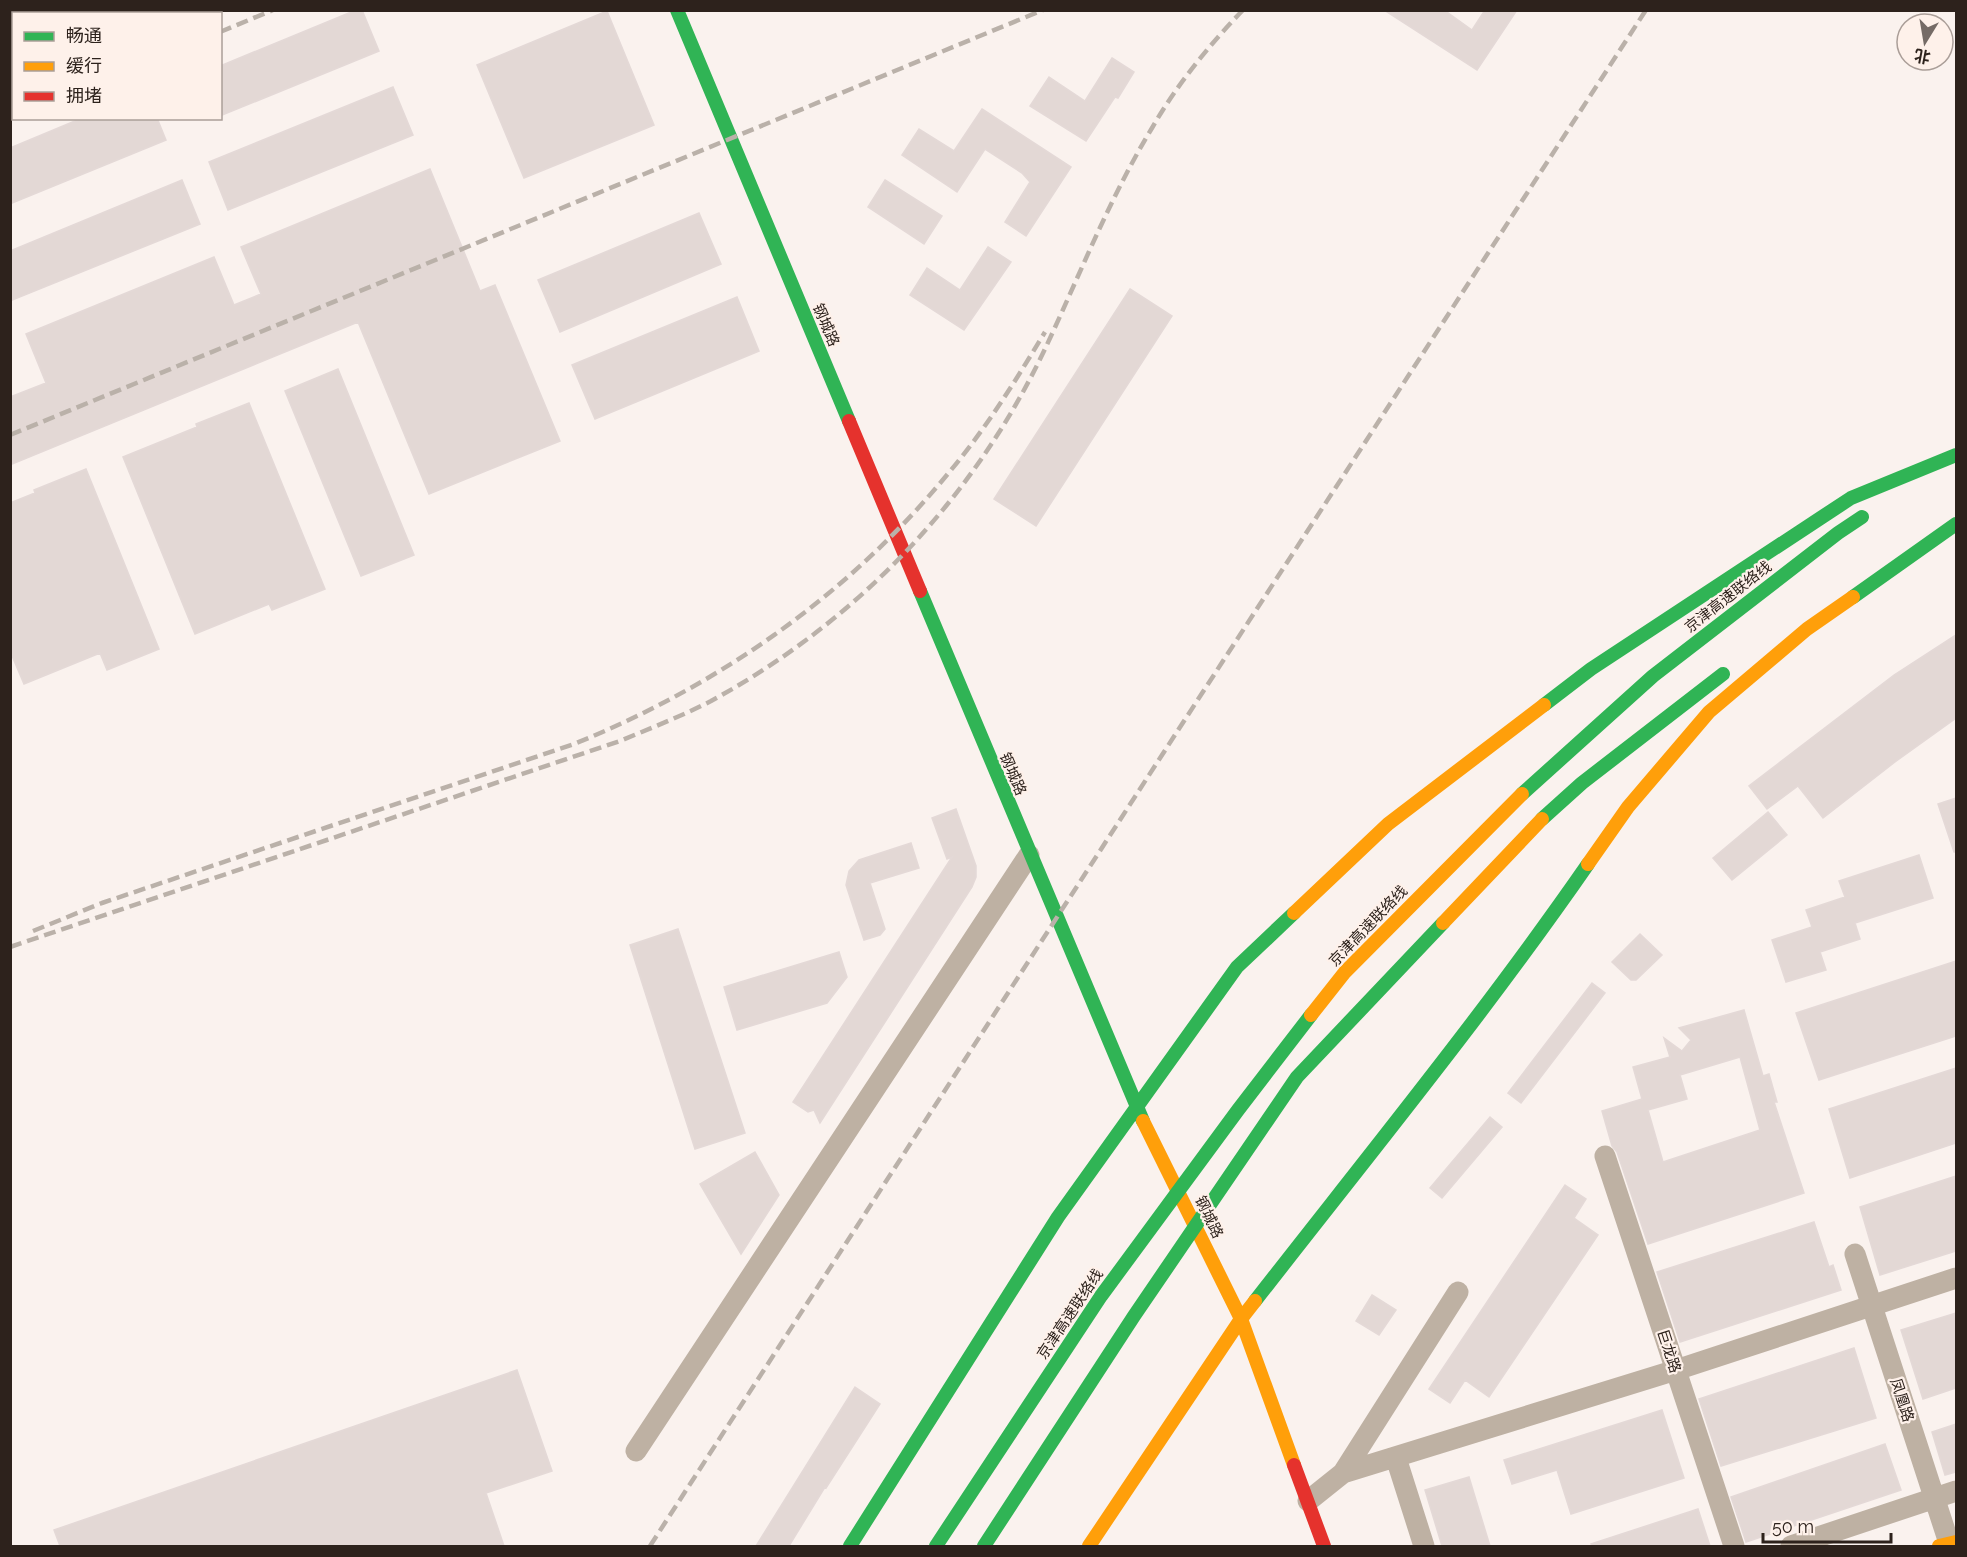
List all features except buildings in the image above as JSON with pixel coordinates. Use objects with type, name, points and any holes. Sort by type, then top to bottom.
[{"type":"main road","name":"钢城路","points":[[677,10],[1136,1108],[1241,1319],[1324,1546]]},
{"type":"main road","points":[[1897,494],[1956,455]]},
{"type":"main road","points":[[850,1546],[1058,1217],[1237,967],[1388,824],[1591,669],[1851,498],[1956,455]]},
{"type":"main road","name":"京津高速联络线","points":[[936,1546],[1101,1296],[1238,1110],[1345,972],[1522,794],[1653,676],[1838,533],[1877,507]]},
{"type":"main road","points":[[1089,1546],[1241,1319],[1550,919],[1628,807],[1709,712],[1807,629],[1956,524]]},
{"type":"main road","points":[[984,1546],[1134,1316],[1297,1077],[1542,819],[1582,783],[1731,668]]},
{"type":"street","points":[[636,1451],[1029,855]]},
{"type":"street","name":"巨龙路","points":[[1605,1156],[1734,1546]]},
{"type":"street","name":"凤凰路","points":[[1855,1254],[1949,1545]]},
{"type":"street","points":[[1343,1473],[1676,1370],[1956,1278]]},
{"type":"street","points":[[1308,1502],[1343,1473],[1458,1292]]},
{"type":"street","points":[[1396,1458],[1424,1546]]},
{"type":"street","points":[[1791,1546],[1956,1491]]},
{"type":"railway","points":[[222,31],[273,10]]},
{"type":"railway","points":[[10,435],[1043,10]]},
{"type":"railway","points":[[10,947],[620,741],[711,701],[764,669],[814,634],[861,595],[905,552],[946,506],[982,457],[1015,406],[1044,351],[1108,210],[1136,155],[1194,66],[1243,10]]},
{"type":"railway","points":[[650,1546],[1646,10]]},
{"type":"railway","points":[[33,931],[102,903],[574,744],[680,694],[731,664],[780,631],[826,595],[912,515],[977,437],[1045,332]]},
{"type":"traffic: fast","points":[[677,10],[849,421]]},
{"type":"traffic: fast","points":[[1544,705],[1591,669],[1851,498],[1956,455]]},
{"type":"traffic: fast","points":[[1522,794],[1653,676],[1862,517]]},
{"type":"traffic: fast","points":[[1853,597],[1956,524]]},
{"type":"traffic: fast","points":[[920,591],[1143,1121]]},
{"type":"traffic: fast","points":[[1542,819],[1582,783],[1723,674]]},
{"type":"traffic: fast","points":[[1255,1301],[1467,1030],[1588,864]]},
{"type":"traffic: fast","points":[[850,1546],[1058,1217],[1237,967],[1294,913]]},
{"type":"traffic: fast","points":[[984,1546],[1134,1316],[1297,1077],[1443,923]]},
{"type":"traffic: fast","points":[[936,1546],[1101,1296],[1311,1015]]},
{"type":"traffic: slow","points":[[1588,864],[1628,807],[1709,712],[1807,629],[1853,597]]},
{"type":"traffic: slow","points":[[1294,913],[1388,824],[1544,705]]},
{"type":"traffic: slow","points":[[1311,1015],[1345,972],[1522,794]]},
{"type":"traffic: slow","points":[[1443,923],[1542,819]]},
{"type":"traffic: slow","points":[[1143,1121],[1241,1319],[1294,1465]]},
{"type":"traffic: slow","points":[[1089,1546],[1255,1301]]},
{"type":"traffic: slow","points":[[1939,1546],[1956,1542]]},
{"type":"traffic: jam","points":[[849,421],[920,591]]},
{"type":"traffic: jam","points":[[1294,1465],[1324,1546]]}]
